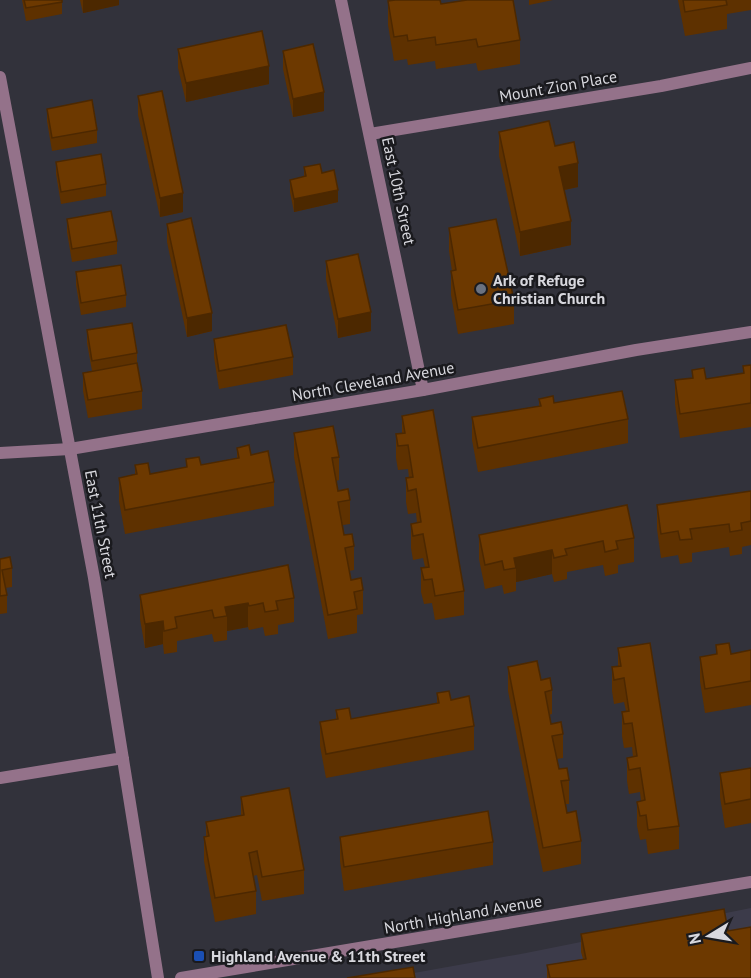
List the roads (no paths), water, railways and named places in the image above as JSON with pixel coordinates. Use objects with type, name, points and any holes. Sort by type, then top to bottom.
[{"type":"street","name":"East 10th Street","points":[[341,0],[423,390]]},
{"type":"street","name":"Mount Zion Place","points":[[370,134],[661,86],[751,68]]},
{"type":"street","name":"East 11th Street","points":[[0,77],[94,578],[158,978]]},
{"type":"street","name":"North Cleveland Avenue","points":[[0,453],[70,449],[751,332]]},
{"type":"street","points":[[0,778],[123,758]]},
{"type":"street","name":"North Highland Avenue","points":[[181,978],[751,882]]},
{"type":"place","name":"Ark of Refuge Christian Church","points":[[481,289]]},
{"type":"place","name":"Highland Avenue & 11th Street","points":[[199,956]]}]
